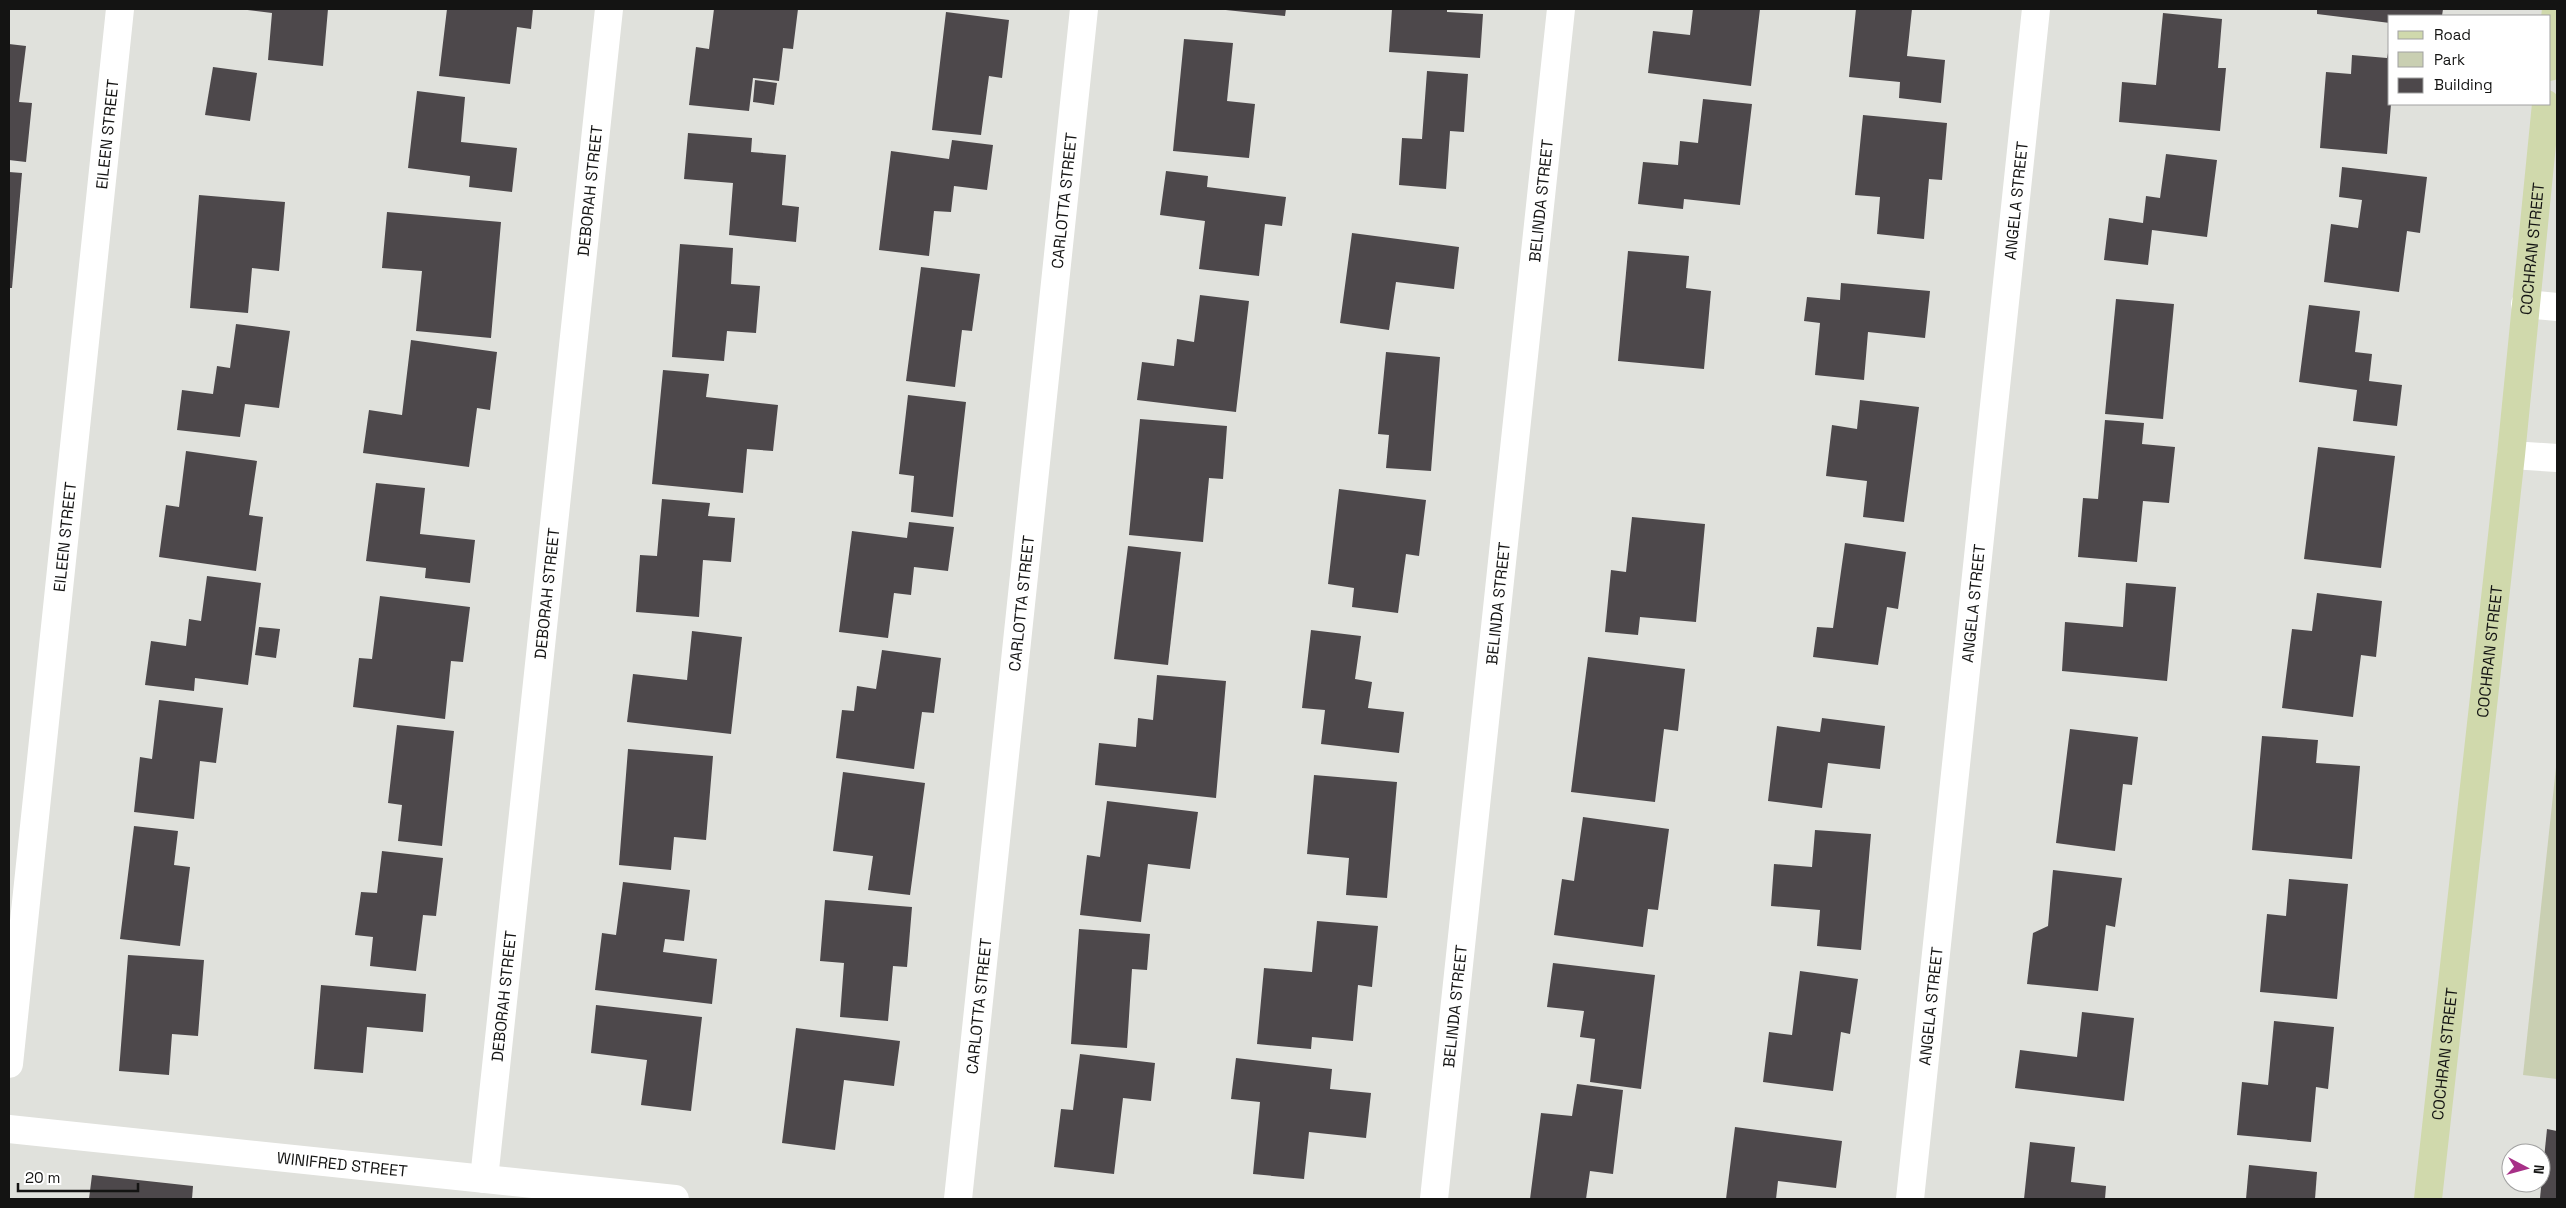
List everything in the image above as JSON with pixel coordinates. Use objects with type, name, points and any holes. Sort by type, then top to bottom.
[{"type":"main road","points":[[2551,57],[2556,9]]},
{"type":"main road","name":"COCHRAN STREET","points":[[2428,1199],[2511,455],[2546,105]]},
{"type":"street","name":"EILEEN STREET","points":[[9,1064],[120,9]]},
{"type":"street","name":"DEBORAH STREET","points":[[484,1179],[609,9]]},
{"type":"street","name":"CARLOTTA STREET","points":[[958,1199],[1084,9]]},
{"type":"street","name":"BELINDA STREET","points":[[1434,1199],[1561,9]]},
{"type":"street","name":"ANGELA STREET","points":[[1910,1199],[2036,9]]},
{"type":"street","points":[[2525,304],[2557,307]]},
{"type":"street","points":[[2511,455],[2557,458]]},
{"type":"street","name":"WINIFRED STREET","points":[[9,1128],[675,1199]]},
{"type":"green space","points":[[2557,758],[2557,1079],[2523,1075]]},
{"type":"building","points":[[239,9],[328,9],[323,66],[268,60],[272,13]]},
{"type":"building","points":[[447,9],[533,9],[531,29],[517,27],[510,84],[439,76]]},
{"type":"building","points":[[714,9],[798,9],[793,49],[783,48],[779,81],[753,78],[749,111],[689,105],[696,47],[709,49]]},
{"type":"building","points":[[1216,9],[1286,9],[1285,16]]},
{"type":"building","points":[[1392,9],[1447,9],[1447,12],[1483,14],[1480,58],[1389,52]]},
{"type":"building","points":[[1693,9],[1760,9],[1751,86],[1648,73],[1653,31],[1690,35]]},
{"type":"building","points":[[1856,9],[1912,9],[1907,56],[1945,60],[1941,103],[1899,98],[1900,82],[1849,77]]},
{"type":"building","points":[[2317,9],[2443,9],[2442,15],[2388,15],[2388,23],[2317,14]]},
{"type":"building","points":[[946,12],[1009,20],[1002,78],[989,76],[981,135],[932,130]]},
{"type":"building","points":[[2163,13],[2222,19],[2218,68],[2226,68],[2220,131],[2119,122],[2122,82],[2156,85]]},
{"type":"building","points":[[1184,39],[1233,43],[1227,101],[1255,104],[1249,158],[1173,151]]},
{"type":"building","points":[[9,44],[26,46],[19,102],[32,103],[26,162],[9,160]]},
{"type":"building","points":[[2388,53],[2388,105],[2391,105],[2387,154],[2320,148],[2326,72],[2351,74],[2352,55],[2387,58]]},
{"type":"building","points":[[213,67],[257,73],[250,121],[205,115]]},
{"type":"building","points":[[1427,71],[1468,74],[1464,132],[1450,131],[1446,189],[1399,185],[1402,138],[1422,139]]},
{"type":"building","points":[[755,80],[777,83],[774,105],[753,102]]},
{"type":"building","points":[[417,91],[465,97],[461,142],[517,148],[512,192],[469,187],[470,176],[408,168]]},
{"type":"building","points":[[1703,99],[1752,104],[1740,205],[1684,199],[1683,209],[1638,204],[1643,162],[1678,165],[1680,141],[1698,143]]},
{"type":"building","points":[[1863,115],[1947,123],[1942,180],[1929,179],[1924,239],[1877,234],[1880,197],[1855,195]]},
{"type":"building","points":[[688,133],[752,138],[751,152],[786,155],[782,205],[799,207],[796,242],[729,235],[733,183],[684,179]]},
{"type":"building","points":[[952,140],[993,145],[987,190],[954,186],[951,212],[934,211],[929,256],[879,250],[891,151],[949,159]]},
{"type":"building","points":[[2166,154],[2217,160],[2207,237],[2152,230],[2148,265],[2104,260],[2109,218],[2143,223],[2146,196],[2160,198]]},
{"type":"building","points":[[2342,167],[2427,177],[2420,233],[2407,231],[2399,292],[2324,282],[2331,224],[2358,228],[2362,200],[2339,197]]},
{"type":"building","points":[[1166,171],[1208,176],[1207,187],[1286,197],[1282,226],[1265,224],[1259,276],[1199,269],[1205,221],[1160,215]]},
{"type":"building","points":[[9,172],[22,173],[12,288],[9,288]]},
{"type":"building","points":[[199,195],[285,202],[279,271],[252,268],[248,313],[190,308]]},
{"type":"building","points":[[387,212],[501,222],[491,338],[416,331],[422,271],[382,268]]},
{"type":"building","points":[[1352,233],[1459,247],[1454,289],[1396,282],[1389,330],[1340,323]]},
{"type":"building","points":[[680,244],[733,248],[731,284],[760,286],[756,333],[727,331],[724,361],[672,357]]},
{"type":"building","points":[[1628,251],[1689,256],[1686,288],[1711,291],[1704,369],[1618,361]]},
{"type":"building","points":[[921,267],[980,274],[972,331],[962,330],[955,387],[906,381]]},
{"type":"building","points":[[1841,283],[1930,291],[1925,338],[1868,332],[1864,380],[1815,375],[1820,323],[1804,321],[1807,297],[1840,300]]},
{"type":"building","points":[[1200,295],[1249,301],[1236,412],[1137,400],[1142,362],[1174,366],[1177,339],[1194,342]]},
{"type":"building","points":[[2116,299],[2174,304],[2163,419],[2105,414]]},
{"type":"building","points":[[2309,305],[2360,311],[2355,352],[2372,354],[2369,381],[2402,385],[2397,426],[2353,421],[2357,390],[2299,382]]},
{"type":"building","points":[[236,324],[290,331],[279,408],[245,404],[240,437],[177,430],[182,390],[213,394],[217,366],[230,368]]},
{"type":"building","points":[[411,340],[497,352],[490,410],[477,408],[469,467],[363,453],[369,410],[402,415]]},
{"type":"building","points":[[1386,352],[1440,357],[1431,471],[1386,468],[1389,435],[1378,434]]},
{"type":"building","points":[[663,370],[709,374],[706,397],[778,405],[773,451],[747,449],[743,493],[652,484]]},
{"type":"building","points":[[908,395],[966,402],[953,517],[911,512],[914,476],[899,474]]},
{"type":"building","points":[[1860,400],[1919,407],[1904,522],[1863,517],[1867,481],[1826,476],[1832,425],[1857,429]]},
{"type":"building","points":[[1140,419],[1227,426],[1223,479],[1209,478],[1203,542],[1129,535]]},
{"type":"building","points":[[2105,420],[2144,423],[2142,444],[2175,447],[2169,503],[2143,501],[2137,562],[2078,557],[2083,498],[2098,499]]},
{"type":"building","points":[[2318,447],[2395,456],[2381,568],[2304,559]]},
{"type":"building","points":[[186,451],[257,461],[249,515],[263,517],[256,571],[159,557],[166,505],[179,507]]},
{"type":"building","points":[[376,483],[425,488],[420,534],[475,540],[470,583],[425,578],[426,568],[366,561]]},
{"type":"building","points":[[1339,489],[1426,500],[1419,556],[1406,554],[1398,613],[1352,607],[1354,588],[1328,584]]},
{"type":"building","points":[[662,499],[710,503],[708,516],[735,518],[731,562],[703,560],[699,617],[636,612],[640,555],[657,556]]},
{"type":"building","points":[[1632,517],[1705,524],[1696,622],[1640,617],[1638,635],[1605,632],[1611,570],[1626,572]]},
{"type":"building","points":[[909,522],[954,527],[948,571],[914,567],[911,595],[894,593],[888,638],[839,632],[852,531],[907,538]]},
{"type":"building","points":[[1845,543],[1906,552],[1898,609],[1887,607],[1878,665],[1813,657],[1817,627],[1833,628]]},
{"type":"building","points":[[1128,546],[1181,552],[1168,665],[1114,659]]},
{"type":"building","points":[[207,576],[261,583],[248,685],[195,678],[194,691],[145,685],[151,641],[186,646],[189,619],[201,621]]},
{"type":"building","points":[[2126,583],[2176,587],[2167,681],[2062,671],[2065,622],[2123,627]]},
{"type":"building","points":[[2317,593],[2382,601],[2376,657],[2361,655],[2353,717],[2282,708],[2292,629],[2312,631]]},
{"type":"building","points":[[380,596],[470,607],[463,662],[451,661],[445,719],[353,707],[359,658],[372,659]]},
{"type":"building","points":[[259,627],[280,629],[276,658],[255,655]]},
{"type":"building","points":[[1311,630],[1361,636],[1355,679],[1372,682],[1368,708],[1404,712],[1399,753],[1321,744],[1325,710],[1302,708]]},
{"type":"building","points":[[692,631],[742,637],[731,734],[627,722],[633,674],[687,680]]},
{"type":"building","points":[[882,650],[941,658],[934,713],[922,712],[914,769],[836,758],[842,710],[854,711],[857,686],[876,689]]},
{"type":"building","points":[[1588,657],[1685,669],[1678,731],[1664,729],[1655,802],[1571,792]]},
{"type":"building","points":[[1157,675],[1226,681],[1216,798],[1095,785],[1099,743],[1136,747],[1138,718],[1153,720]]},
{"type":"building","points":[[159,700],[223,708],[216,763],[200,761],[194,819],[134,812],[140,757],[152,759]]},
{"type":"building","points":[[1822,718],[1885,726],[1880,769],[1828,763],[1822,808],[1768,801],[1777,726],[1820,732]]},
{"type":"building","points":[[397,725],[454,731],[442,846],[398,841],[402,805],[388,803]]},
{"type":"building","points":[[2070,729],[2138,737],[2132,785],[2123,784],[2115,851],[2056,843]]},
{"type":"building","points":[[2262,736],[2318,740],[2316,763],[2360,766],[2352,859],[2252,850]]},
{"type":"building","points":[[628,749],[713,756],[706,840],[674,837],[671,870],[619,865]]},
{"type":"building","points":[[843,772],[925,783],[910,895],[868,890],[873,856],[833,851]]},
{"type":"building","points":[[1314,775],[1397,782],[1387,898],[1346,895],[1349,858],[1307,854]]},
{"type":"building","points":[[1107,801],[1198,812],[1190,869],[1148,864],[1141,922],[1080,915],[1087,855],[1100,857]]},
{"type":"building","points":[[1583,817],[1669,829],[1658,910],[1648,909],[1643,947],[1554,935],[1562,879],[1574,881]]},
{"type":"building","points":[[134,826],[178,831],[174,865],[190,867],[180,946],[120,939]]},
{"type":"building","points":[[1815,830],[1871,834],[1861,950],[1817,946],[1820,910],[1771,906],[1774,864],[1812,867]]},
{"type":"building","points":[[382,851],[443,858],[436,916],[423,915],[416,971],[370,966],[373,937],[355,935],[361,892],[377,893]]},
{"type":"building","points":[[2053,870],[2122,878],[2115,927],[2106,925],[2098,991],[2027,984],[2033,933],[2048,926]]},
{"type":"building","points":[[2289,879],[2348,884],[2337,999],[2260,992],[2267,914],[2286,916]]},
{"type":"building","points":[[623,882],[690,890],[684,941],[665,939],[663,952],[717,959],[712,1004],[595,990],[602,933],[616,935]]},
{"type":"building","points":[[825,900],[912,907],[907,967],[893,966],[888,1021],[840,1017],[844,963],[820,961]]},
{"type":"building","points":[[1317,921],[1378,926],[1372,987],[1358,985],[1353,1041],[1312,1037],[1311,1049],[1257,1044],[1264,968],[1312,972]]},
{"type":"building","points":[[1079,929],[1150,934],[1147,970],[1132,969],[1127,1048],[1071,1044]]},
{"type":"building","points":[[128,955],[204,960],[198,1036],[172,1034],[169,1075],[119,1071]]},
{"type":"building","points":[[1553,963],[1655,975],[1641,1089],[1590,1082],[1595,1039],[1580,1037],[1584,1011],[1547,1007]]},
{"type":"building","points":[[1800,971],[1858,979],[1850,1034],[1841,1032],[1833,1091],[1763,1082],[1769,1032],[1792,1035]]},
{"type":"building","points":[[321,985],[426,994],[423,1032],[367,1027],[363,1073],[314,1069]]},
{"type":"building","points":[[596,1005],[702,1017],[691,1111],[641,1105],[647,1060],[591,1053]]},
{"type":"building","points":[[2082,1012],[2134,1018],[2124,1101],[2015,1088],[2020,1050],[2077,1057]]},
{"type":"building","points":[[2274,1021],[2334,1027],[2328,1089],[2316,1087],[2311,1142],[2237,1135],[2242,1082],[2268,1085]]},
{"type":"building","points":[[796,1028],[900,1041],[894,1086],[844,1080],[835,1150],[782,1143]]},
{"type":"building","points":[[1080,1054],[1155,1063],[1151,1101],[1123,1098],[1114,1174],[1054,1167],[1061,1109],[1073,1110]]},
{"type":"building","points":[[1236,1058],[1332,1069],[1330,1089],[1371,1093],[1366,1138],[1309,1132],[1304,1179],[1253,1174],[1260,1102],[1231,1099]]},
{"type":"building","points":[[1577,1084],[1623,1090],[1613,1174],[1590,1171],[1586,1199],[1530,1199],[1541,1113],[1572,1116]]},
{"type":"building","points":[[1735,1127],[1842,1141],[1836,1188],[1778,1181],[1776,1199],[1726,1199]]},
{"type":"building","points":[[2547,1129],[2557,1131],[2557,1199],[2540,1198],[2541,1193],[2551,1193],[2551,1143],[2546,1143]]},
{"type":"building","points":[[2030,1142],[2075,1147],[2071,1182],[2106,1186],[2105,1199],[2024,1199]]},
{"type":"building","points":[[2249,1165],[2317,1172],[2315,1199],[2246,1199]]},
{"type":"building","points":[[92,1175],[193,1186],[192,1199],[89,1199]]}]
